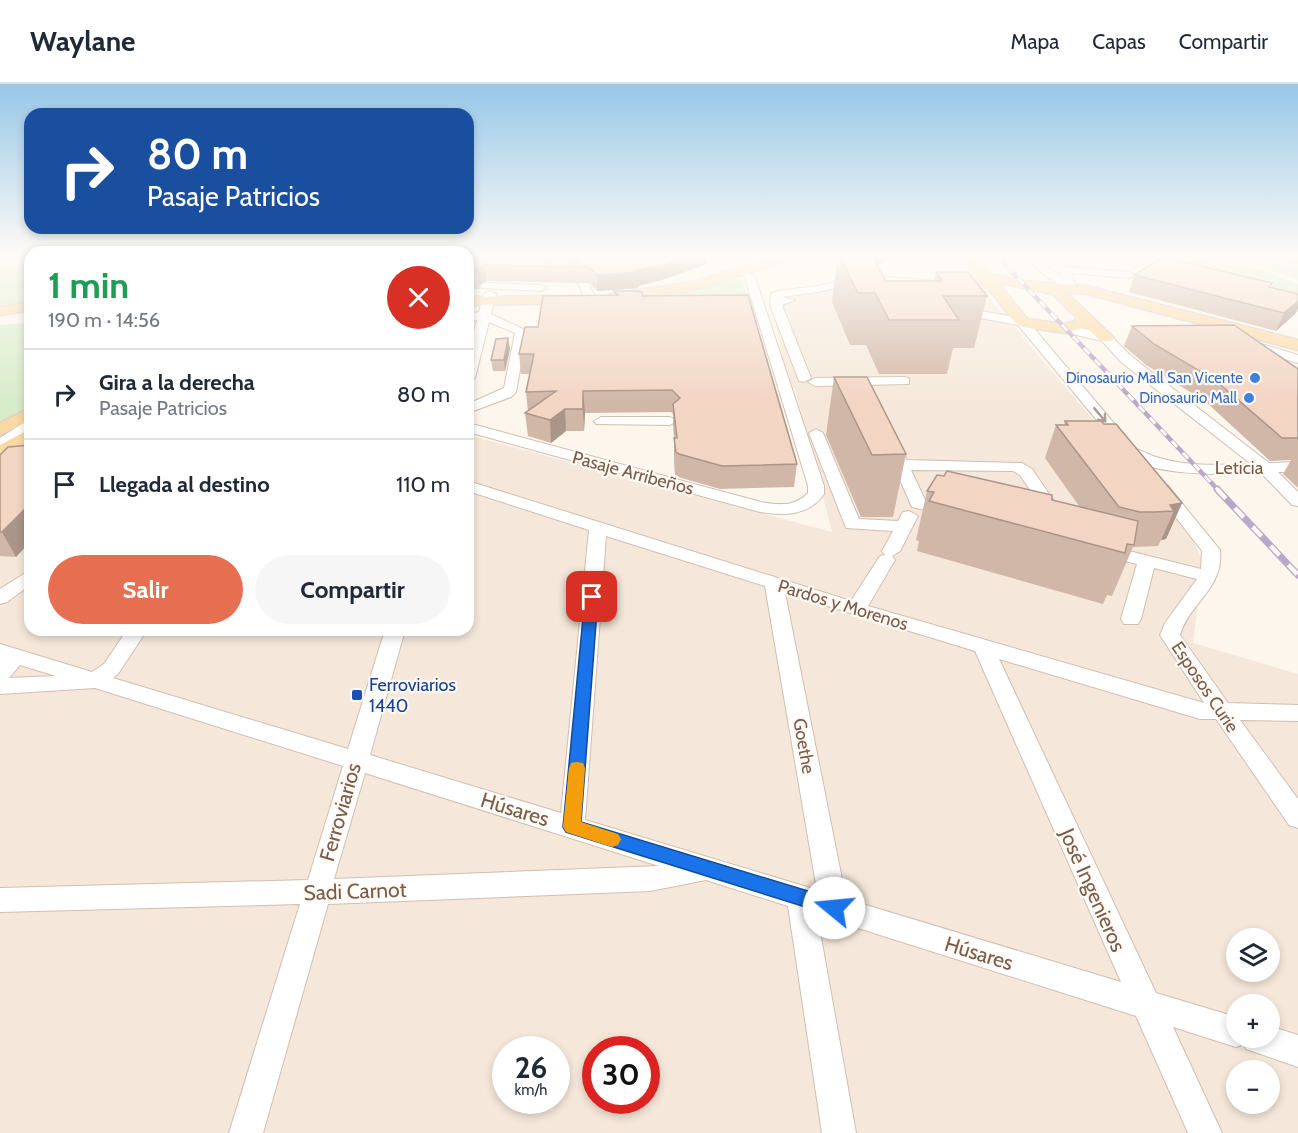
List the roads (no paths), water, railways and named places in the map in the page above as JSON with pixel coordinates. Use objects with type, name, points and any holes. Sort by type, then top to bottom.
[{"type":"main road","points":[[1005,304],[1015,320],[1038,327],[1068,329],[1082,324],[1083,316]]},
{"type":"main road","points":[[1076,304],[1083,316],[1106,338]]},
{"type":"main road","points":[[1124,304],[1298,345]]},
{"type":"main road","points":[[1126,304],[1298,350]]},
{"type":"main road","points":[[0,311],[24,307]]},
{"type":"main road","points":[[0,322],[24,320]]},
{"type":"main road","points":[[0,430],[24,416]]},
{"type":"main road","points":[[0,453],[24,439]]},
{"type":"street","points":[[474,340],[485,304]]},
{"type":"street","points":[[474,407],[506,394],[511,389],[522,331],[492,304]]},
{"type":"street","points":[[608,304],[613,307],[645,306]]},
{"type":"street","name":"Pasaje Arribeños","points":[[474,428],[570,448],[760,507],[776,510],[800,507],[810,502],[816,494],[816,486],[754,304]]},
{"type":"street","points":[[777,304],[809,380],[904,381]]},
{"type":"street","points":[[941,309],[1015,320],[1160,486]]},
{"type":"street","points":[[1185,327],[1298,359]]},
{"type":"street","points":[[1068,329],[1106,338],[1126,359],[1264,468],[1298,501]]},
{"type":"street","points":[[1228,338],[1261,363]]},
{"type":"street","points":[[600,422],[670,421]]},
{"type":"street","points":[[816,434],[852,524],[903,526]]},
{"type":"street","points":[[888,435],[918,502]]},
{"type":"street","points":[[0,444],[24,437]]},
{"type":"street","points":[[0,465],[24,441]]},
{"type":"street","name":"Leticia","points":[[1130,452],[1150,462],[1180,467],[1298,467]]},
{"type":"street","points":[[901,465],[1016,466],[1026,472],[1066,531]]},
{"type":"street","points":[[1160,486],[1163,471],[1180,467]]},
{"type":"street","name":"Esposos Curie","points":[[1160,486],[1211,550],[1213,562],[1207,576],[1172,628],[1170,635],[1222,713],[1298,818]]},
{"type":"street","name":"Pardos y Morenos","points":[[474,488],[774,584],[1200,711],[1298,713]]},
{"type":"street","points":[[856,609],[918,502]]},
{"type":"street","points":[[918,502],[961,513]]},
{"type":"street","points":[[572,827],[598,528]]},
{"type":"street","points":[[1092,546],[1207,576]]},
{"type":"street","points":[[1131,619],[1147,560]]},
{"type":"street","points":[[0,598],[24,580]]},
{"type":"street","name":"Goethe","points":[[774,584],[834,908]]},
{"type":"street","points":[[0,686],[94,681],[111,669],[133,636]]},
{"type":"street","name":"Ferroviarios","points":[[246,1133],[393,636]]},
{"type":"street","name":"José Ingenieros","points":[[983,646],[1204,1133]]},
{"type":"street","points":[[0,675],[8,653]]},
{"type":"street","name":"Húsares","points":[[8,653],[1226,1029]]},
{"type":"street","name":"Sadi Carnot","points":[[0,900],[317,892],[650,879],[708,869]]},
{"type":"street","points":[[800,897],[839,1133]]},
{"type":"street","points":[[1280,1045],[1298,1051]]},
{"type":"railway","points":[[1042,304],[1219,491]]},
{"type":"railway","points":[[1217,489],[1298,575]]},
{"type":"place","name":"Dinosaurio Mall San Vicente","points":[[1255,378]]},
{"type":"place","name":"Dinosaurio Mall","points":[[1249,398]]},
{"type":"place","name":"Ferroviarios 1440","points":[[357,695]]}]
